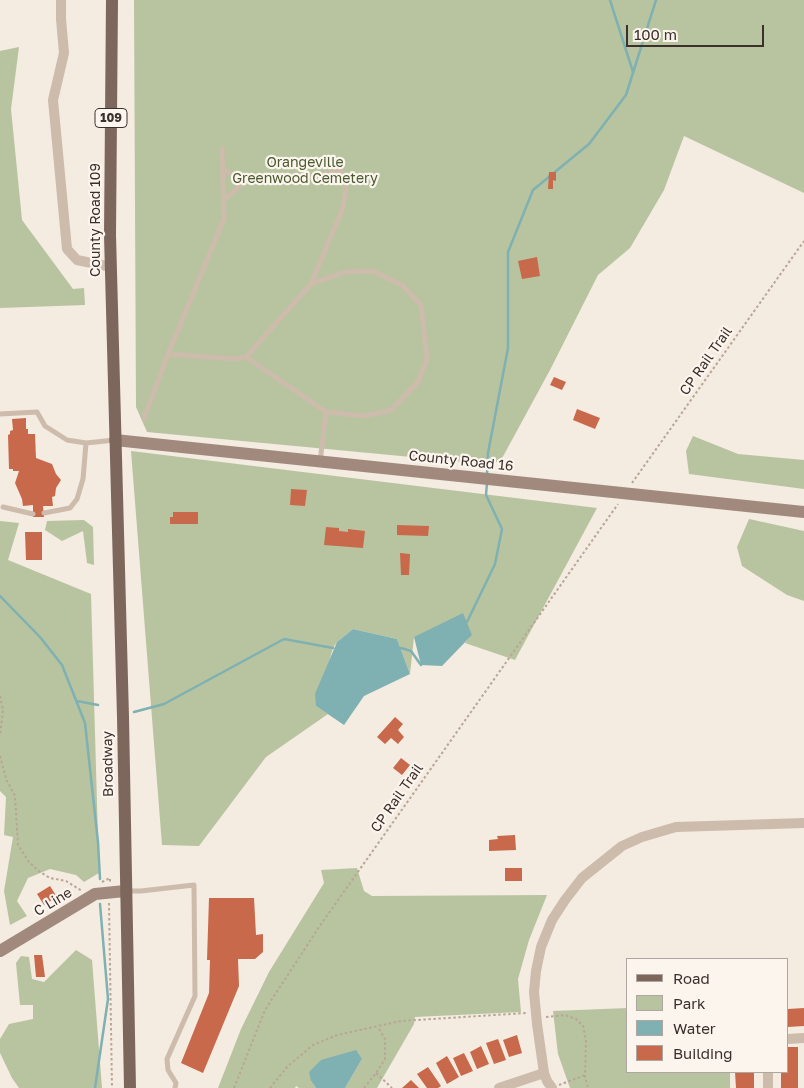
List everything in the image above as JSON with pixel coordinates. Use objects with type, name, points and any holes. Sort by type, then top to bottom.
[{"type":"main road","name":"County Road 109","points":[[112,0],[111,267],[115,440]]},
{"type":"main road","name":"County Road 16","points":[[115,440],[804,512]]},
{"type":"main road","name":"Broadway","points":[[115,440],[130,1088]]},
{"type":"main road","name":"C Line","points":[[0,951],[95,894],[126,891]]},
{"type":"street","points":[[61,0],[64,53],[53,100],[67,248],[77,260],[111,267]]},
{"type":"street","points":[[553,1088],[547,1081],[544,1073],[534,992],[536,971],[541,947],[552,920],[564,900],[582,878],[622,846],[642,837],[676,827],[804,823]]},
{"type":"street","points":[[789,1039],[804,1038]]},
{"type":"street","points":[[499,1088],[544,1073]]},
{"type":"street","points":[[768,1073],[768,1088]]},
{"type":"lane","points":[[144,419],[168,354],[224,219],[222,149]]},
{"type":"lane","points":[[222,169],[244,181]]},
{"type":"lane","points":[[168,354],[236,359],[246,357],[311,284],[342,210],[346,190],[341,171],[313,176],[278,176],[244,181],[223,201]]},
{"type":"lane","points":[[246,357],[326,412],[364,416],[391,410],[418,382],[427,358],[421,305],[402,285],[373,271],[346,272],[311,284]]},
{"type":"lane","points":[[0,414],[37,412],[45,426],[67,440],[86,443],[115,440]]},
{"type":"lane","points":[[320,462],[326,412]]},
{"type":"lane","points":[[44,513],[70,508],[77,499],[83,479],[86,443]]},
{"type":"lane","points":[[3,507],[33,514]]},
{"type":"lane","points":[[126,891],[194,885],[195,996],[167,1059],[168,1070],[176,1082],[174,1088]]},
{"type":"path","name":"CP Rail Trail","points":[[234,1088],[265,1010],[319,927],[804,241]]},
{"type":"path","points":[[0,696],[3,710],[0,736]]},
{"type":"path","points":[[0,756],[6,779],[15,796],[18,845],[28,862],[50,878],[66,881],[80,889]]},
{"type":"path","points":[[108,893],[111,966],[112,1088]]},
{"type":"path","points":[[270,1088],[287,1067],[313,1045],[337,1035],[401,1021],[536,1015],[565,1015],[580,1022],[585,1033],[585,1075],[588,1088]]},
{"type":"path","points":[[364,1088],[385,1059],[385,1039],[378,1026]]},
{"type":"path","points":[[376,1073],[392,1088]]},
{"type":"path","points":[[553,1088],[566,1081],[585,1075]]},
{"type":"green space","name":"Orangeville Greenwood Cemetery","points":[[134,0],[804,0],[804,193],[684,136],[664,190],[630,248],[598,275],[550,370],[500,462],[431,461],[422,458],[147,432],[136,407]]},
{"type":"green space","points":[[19,47],[11,109],[22,220],[73,289],[84,288],[85,305],[0,308],[0,51]]},
{"type":"green space","points":[[693,436],[738,454],[804,460],[804,489],[689,474],[686,451]]},
{"type":"green space","points":[[131,451],[597,508],[515,660],[465,643],[472,634],[414,637],[410,674],[397,639],[353,629],[337,642],[333,648],[316,706],[328,714],[266,757],[199,846],[162,845]]},
{"type":"green space","points":[[749,519],[804,531],[804,601],[787,595],[742,566],[737,547]]},
{"type":"green space","points":[[84,520],[93,527],[94,565],[87,563],[83,531],[62,541],[45,530],[47,521]]},
{"type":"green space","points":[[0,521],[19,523],[8,560],[91,594],[99,873],[84,882],[76,875],[50,869],[28,878],[17,901],[27,916],[10,925],[4,891],[13,837],[4,835],[6,797],[0,791]]},
{"type":"green space","points":[[357,868],[364,891],[372,896],[547,895],[529,940],[518,979],[521,1012],[415,1017],[414,1024],[377,1088],[345,1088],[362,1059],[311,1081],[316,1088],[299,1088],[296,1086],[295,1088],[218,1088],[241,1029],[269,972],[324,883],[321,870]]},
{"type":"green space","points":[[76,950],[92,960],[102,1088],[19,1088],[0,1053],[0,1039],[9,1024],[33,1019],[33,1005],[20,1005],[16,963],[21,956],[29,957],[32,979],[44,982]]},
{"type":"green space","points":[[626,1008],[626,1073],[730,1073],[730,1088],[570,1088],[558,1054],[553,1011]]},
{"type":"water","points":[[463,613],[472,635],[442,666],[421,665],[414,637]]},
{"type":"water","points":[[353,629],[397,639],[410,674],[364,696],[344,725],[316,706],[315,694],[337,642]]},
{"type":"water","points":[[356,1050],[362,1059],[345,1088],[316,1088],[311,1081],[309,1072],[321,1060]]},
{"type":"building","points":[[549,172],[556,172],[556,181],[553,180],[553,189],[548,189]]},
{"type":"building","points":[[537,257],[540,276],[522,279],[518,261]]},
{"type":"building","points":[[554,377],[566,382],[562,390],[550,385]]},
{"type":"building","points":[[577,409],[600,418],[595,429],[573,420]]},
{"type":"building","points":[[26,418],[28,434],[35,434],[36,458],[52,464],[61,480],[56,488],[55,496],[52,497],[53,506],[43,506],[44,517],[33,517],[33,505],[23,506],[15,483],[19,471],[9,469],[8,435],[13,430],[12,419]]},
{"type":"building","points":[[291,489],[307,490],[305,506],[290,505]]},
{"type":"building","points":[[173,512],[198,512],[198,524],[170,524],[170,517],[173,517]]},
{"type":"building","points":[[397,525],[429,526],[428,536],[397,535]]},
{"type":"building","points":[[326,527],[339,528],[339,531],[348,532],[348,529],[365,531],[363,548],[324,545]]},
{"type":"building","points":[[25,532],[42,532],[42,560],[26,560]]},
{"type":"building","points":[[400,553],[410,554],[409,575],[401,575]]},
{"type":"building","points":[[395,717],[403,724],[398,730],[404,737],[398,744],[391,738],[385,744],[377,737]]},
{"type":"building","points":[[401,758],[410,765],[402,775],[393,768]]},
{"type":"building","points":[[515,835],[516,850],[489,851],[489,840],[498,839],[497,836]]},
{"type":"building","points":[[505,868],[522,868],[522,881],[505,881]]},
{"type":"building","points":[[50,886],[57,897],[44,905],[37,894]]},
{"type":"building","points":[[209,898],[254,898],[256,935],[263,934],[263,952],[255,959],[238,959],[239,986],[203,1073],[181,1063],[209,993],[210,960],[207,960]]},
{"type":"building","points":[[34,955],[42,955],[45,977],[36,977]]},
{"type":"building","points":[[804,1008],[804,1026],[789,1027],[789,1009]]},
{"type":"building","points":[[517,1035],[522,1053],[509,1057],[503,1040]]},
{"type":"building","points":[[498,1039],[506,1060],[494,1064],[486,1043]]},
{"type":"building","points":[[481,1046],[489,1064],[477,1069],[470,1052]]},
{"type":"building","points":[[789,1047],[798,1047],[798,1088],[781,1088],[781,1073],[789,1073]]},
{"type":"building","points":[[464,1053],[473,1071],[461,1076],[453,1058]]},
{"type":"building","points":[[447,1056],[459,1077],[447,1084],[436,1063]]},
{"type":"building","points":[[428,1067],[441,1086],[438,1088],[427,1088],[417,1074]]},
{"type":"building","points":[[735,1073],[754,1073],[754,1088],[736,1088]]},
{"type":"building","points":[[411,1080],[419,1088],[402,1088]]},
{"type":"waterway","points":[[610,0],[633,72]]},
{"type":"waterway","points":[[487,475],[488,453],[508,348],[508,252],[533,190],[589,144],[626,95],[656,0]]},
{"type":"waterway","points":[[467,622],[495,564],[502,529],[486,495],[487,483]]},
{"type":"waterway","points":[[0,596],[40,637],[62,665],[85,723],[98,842],[100,879]]},
{"type":"waterway","points":[[134,712],[164,704],[284,639],[333,648]]},
{"type":"waterway","points":[[401,648],[411,651],[421,665]]},
{"type":"waterway","points":[[77,701],[98,705]]},
{"type":"waterway","points":[[95,1088],[108,999],[100,904]]}]
